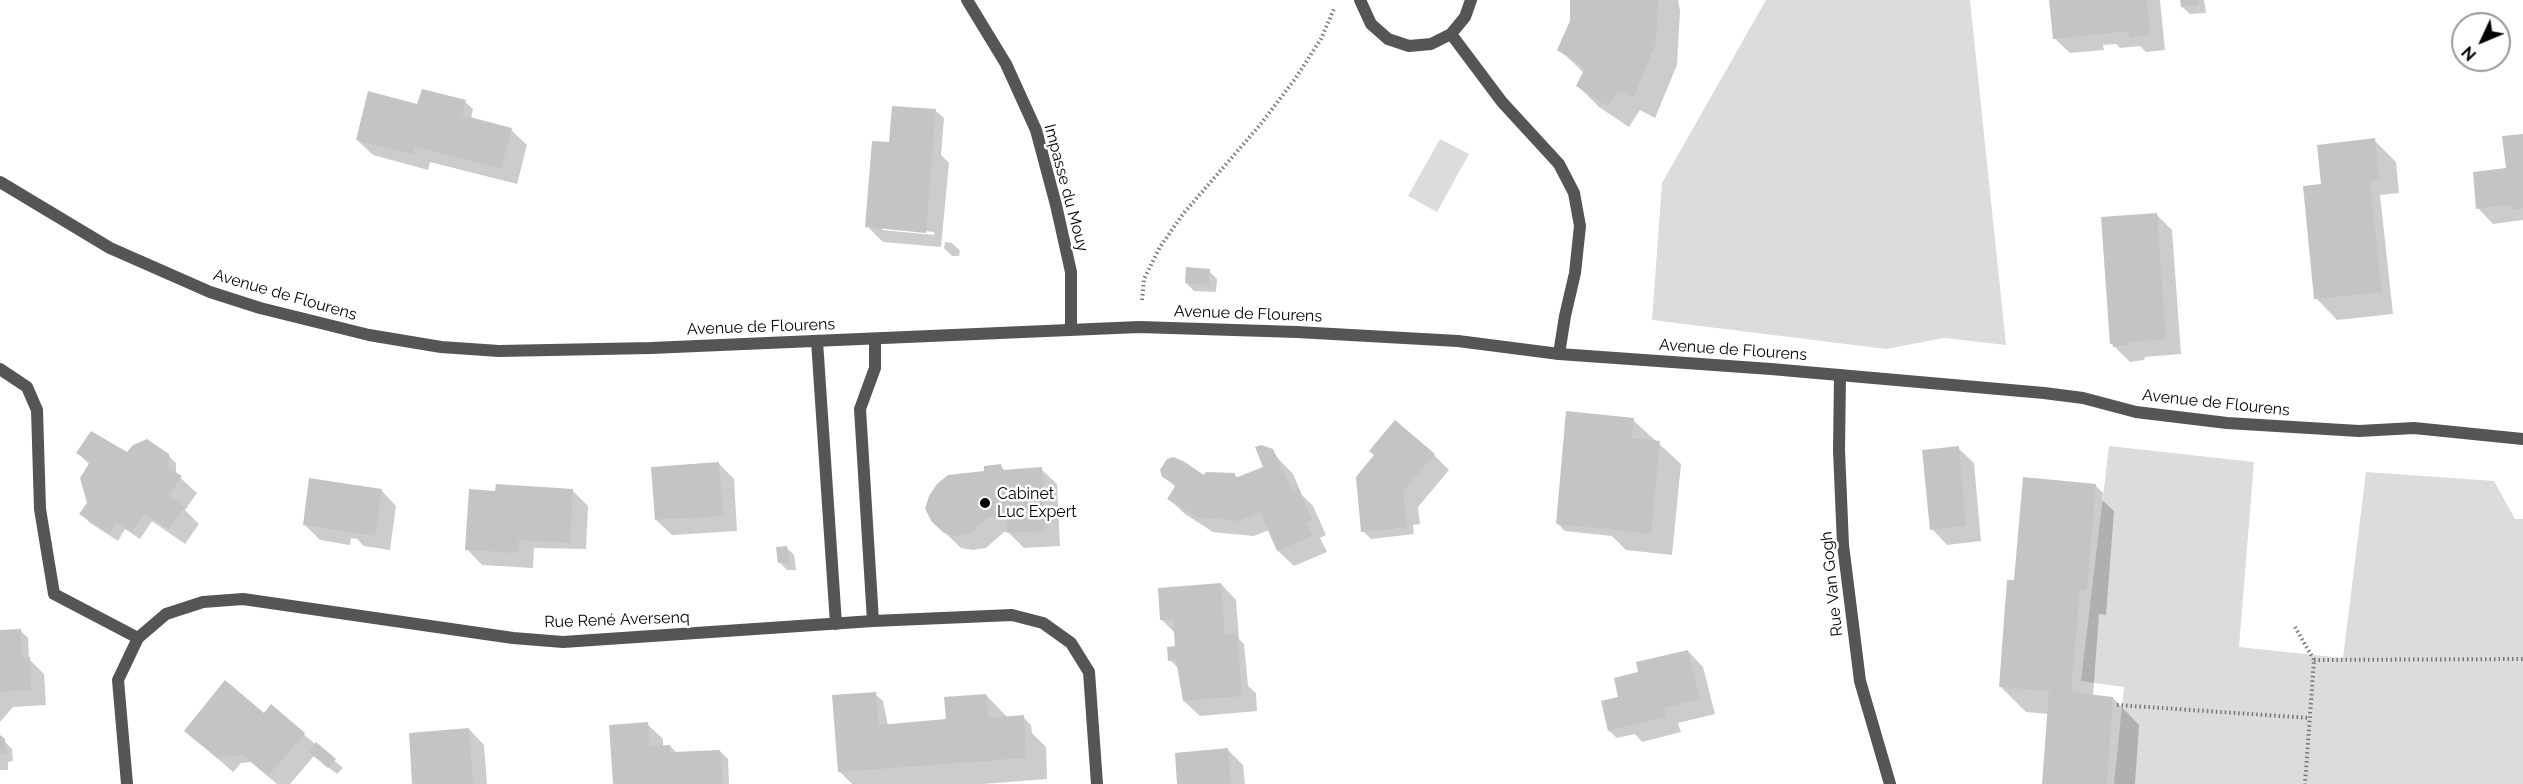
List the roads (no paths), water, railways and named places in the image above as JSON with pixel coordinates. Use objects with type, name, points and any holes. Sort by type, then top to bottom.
[{"type":"street","name":"Impasse du Mouy","points":[[967,0],[1006,64],[1036,130],[1071,272],[1071,329]]},
{"type":"street","points":[[1360,0],[1371,24],[1388,39],[1409,46],[1431,44],[1451,34],[1465,17],[1471,0]]},
{"type":"street","points":[[1451,34],[1502,102],[1559,164],[1574,193],[1580,226],[1575,273],[1564,316],[1559,354]]},
{"type":"street","name":"Avenue de Flourens","points":[[0,182],[110,248],[210,292],[260,308],[369,335],[441,347],[499,351],[874,339],[1139,327],[1458,341],[1559,354],[2044,393],[2083,399],[2136,412],[2227,423],[2359,431],[2414,428],[2523,439]]},
{"type":"street","points":[[873,621],[860,409],[875,368],[874,339]]},
{"type":"street","points":[[817,341],[836,624]]},
{"type":"street","points":[[0,369],[27,387],[37,410],[40,509],[54,594],[138,638]]},
{"type":"street","name":"Rue Van Gogh","points":[[1840,375],[1839,450],[1843,544],[1860,681],[1890,784]]},
{"type":"street","name":"Rue René Aversenq","points":[[127,784],[118,680],[138,638],[166,614],[203,602],[243,600],[513,638],[563,642],[873,621],[1012,615],[1043,623],[1071,643],[1089,672],[1097,784]]},
{"type":"place","name":"Cabinet Luc Expert","points":[[985,503]]}]
